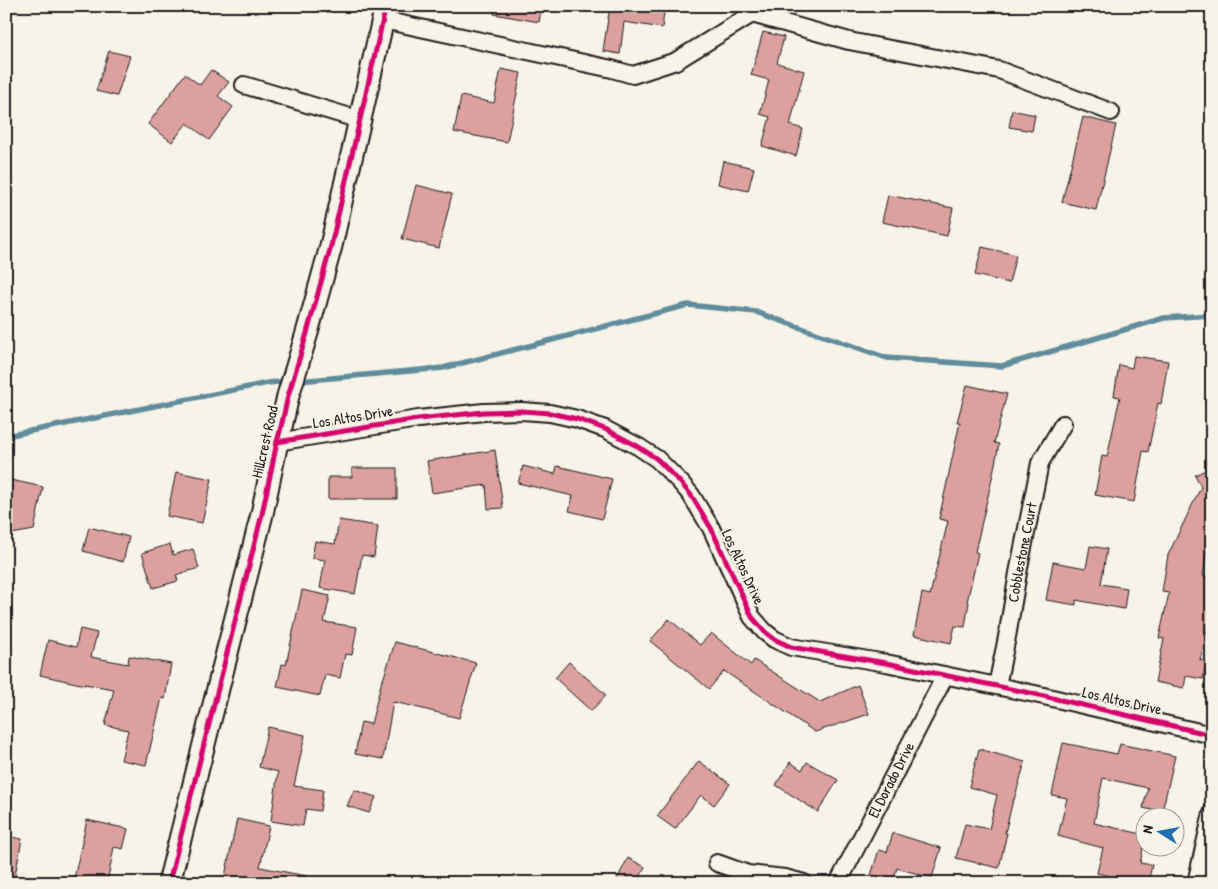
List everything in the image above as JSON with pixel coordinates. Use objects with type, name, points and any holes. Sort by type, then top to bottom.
[{"type":"street","points":[[385,13],[633,75],[676,61],[752,14],[850,41],[998,70],[1111,112]]},
{"type":"street","name":"Hillcrest Road","points":[[169,883],[262,514],[277,442],[331,246],[385,13]]},
{"type":"street","points":[[244,85],[360,120]]},
{"type":"street","name":"Los Altos Drive","points":[[277,442],[418,419],[484,412],[522,411],[550,413],[578,419],[639,447],[656,459],[680,482],[691,495],[711,528],[752,616],[774,640],[791,647],[886,663],[997,686],[1212,735]]},
{"type":"street","name":"Cobblestone Court","points":[[997,686],[1040,463],[1062,424]]},
{"type":"street","name":"El Dorado Drive","points":[[838,883],[945,676]]},
{"type":"street","points":[[1196,883],[1212,813]]},
{"type":"street","points":[[717,863],[748,874],[785,878],[804,883]]},
{"type":"building","points":[[494,6],[542,6],[539,22],[494,14]]},
{"type":"building","points":[[610,6],[665,6],[662,28],[624,22],[620,54],[603,51]]},
{"type":"building","points":[[763,32],[784,37],[777,63],[804,71],[790,125],[803,129],[796,156],[762,146],[770,117],[760,114],[769,80],[751,75]]},
{"type":"building","points":[[109,51],[130,56],[117,96],[96,91]]},
{"type":"building","points":[[501,69],[521,73],[507,142],[454,132],[461,96],[494,103]]},
{"type":"building","points":[[211,70],[229,82],[218,96],[233,107],[209,140],[187,123],[172,142],[148,124],[185,74],[200,85]]},
{"type":"building","points":[[1012,110],[1035,115],[1032,131],[1009,127]]},
{"type":"building","points":[[1083,117],[1116,125],[1096,210],[1062,202]]},
{"type":"building","points":[[723,161],[754,168],[748,191],[718,184]]},
{"type":"building","points":[[416,185],[452,194],[439,248],[402,239]]},
{"type":"building","points":[[888,195],[953,208],[947,236],[882,222]]},
{"type":"building","points":[[982,247],[1016,255],[1009,283],[975,275]]},
{"type":"building","points":[[1134,356],[1168,361],[1161,404],[1158,403],[1148,452],[1143,451],[1134,502],[1095,495],[1102,456],[1107,457],[1120,397],[1114,396],[1119,365],[1132,368]]},
{"type":"building","points":[[967,385],[1007,394],[994,443],[999,444],[975,552],[978,553],[967,602],[969,602],[965,627],[955,626],[951,643],[914,635],[922,593],[930,595],[948,521],[939,519],[960,422],[957,422]]},
{"type":"building","points":[[495,450],[503,508],[488,509],[486,485],[432,493],[427,461]]},
{"type":"building","points":[[1212,464],[1212,545],[1208,544],[1203,576],[1212,578],[1212,610],[1200,660],[1206,661],[1203,679],[1186,676],[1184,688],[1155,682],[1164,639],[1159,638],[1169,593],[1162,592],[1168,555],[1201,487],[1195,475],[1210,468]]},
{"type":"building","points":[[523,466],[555,474],[557,466],[612,479],[602,519],[569,511],[573,496],[518,483]]},
{"type":"building","points":[[352,468],[397,468],[397,499],[328,499],[328,477],[352,477]]},
{"type":"building","points":[[176,472],[212,479],[202,523],[167,516]]},
{"type":"building","points":[[6,479],[43,487],[34,530],[6,535]]},
{"type":"building","points":[[339,520],[378,526],[374,557],[362,555],[355,594],[320,588],[325,560],[312,558],[315,541],[335,544]]},
{"type":"building","points":[[89,527],[129,537],[123,562],[83,551]]},
{"type":"building","points":[[170,544],[173,555],[193,549],[199,568],[176,575],[178,581],[153,588],[142,553]]},
{"type":"building","points":[[1090,546],[1107,549],[1101,584],[1127,588],[1124,609],[1076,600],[1076,605],[1046,600],[1053,562],[1086,568]]},
{"type":"building","points":[[302,590],[330,596],[324,622],[357,627],[352,655],[345,654],[340,678],[325,675],[320,696],[277,687],[282,664],[286,665]]},
{"type":"building","points":[[669,619],[700,645],[711,633],[751,665],[754,660],[820,702],[858,685],[869,714],[815,732],[724,671],[709,689],[650,641]]},
{"type":"building","points":[[80,629],[97,633],[91,657],[128,664],[129,656],[171,664],[165,699],[162,698],[146,765],[121,760],[128,730],[105,725],[114,689],[40,675],[48,640],[76,647]]},
{"type":"building","points":[[395,642],[476,663],[459,718],[393,702],[383,759],[355,754],[361,722],[371,724],[382,680]]},
{"type":"building","points":[[569,662],[606,695],[591,711],[555,678]]},
{"type":"building","points":[[268,727],[305,735],[294,786],[323,790],[320,811],[306,809],[303,826],[271,821],[278,772],[259,767]]},
{"type":"building","points":[[1063,743],[1117,754],[1120,744],[1175,756],[1163,806],[1144,806],[1148,788],[1103,778],[1094,823],[1136,833],[1136,856],[1142,856],[1140,863],[1152,865],[1148,883],[1140,883],[1097,873],[1103,848],[1058,836],[1067,798],[1052,795]]},
{"type":"building","points":[[979,749],[1025,762],[1013,800],[999,868],[956,858],[965,824],[989,829],[997,795],[969,787]]},
{"type":"building","points":[[699,761],[730,784],[714,805],[701,795],[675,829],[657,816]]},
{"type":"building","points":[[790,762],[802,770],[807,762],[838,780],[818,812],[776,785]]},
{"type":"building","points":[[354,790],[376,797],[369,813],[347,806]]},
{"type":"building","points":[[237,819],[269,826],[260,867],[306,876],[305,883],[235,883],[224,881]]},
{"type":"building","points":[[87,820],[128,829],[123,849],[114,847],[107,883],[73,883]]},
{"type":"building","points":[[893,833],[941,848],[932,878],[897,868],[893,881],[871,875],[879,850],[887,852]]},
{"type":"building","points":[[6,836],[22,839],[14,880],[6,879]]},
{"type":"building","points":[[628,858],[645,867],[637,883],[615,883]]},
{"type":"waterway","points":[[298,381],[443,368],[688,305],[756,312],[887,358],[1002,366],[1164,318],[1212,315]]},
{"type":"waterway","points":[[6,436],[268,383],[289,381]]},
{"type":"cycle path","points":[[169,883],[262,514],[288,396],[331,246],[386,6]]},
{"type":"cycle path","points":[[277,442],[418,419],[484,412],[522,411],[550,413],[577,419],[605,429],[639,447],[657,459],[680,482],[691,495],[711,528],[752,617],[774,639],[791,647],[886,663],[1035,694],[1212,735]]}]
